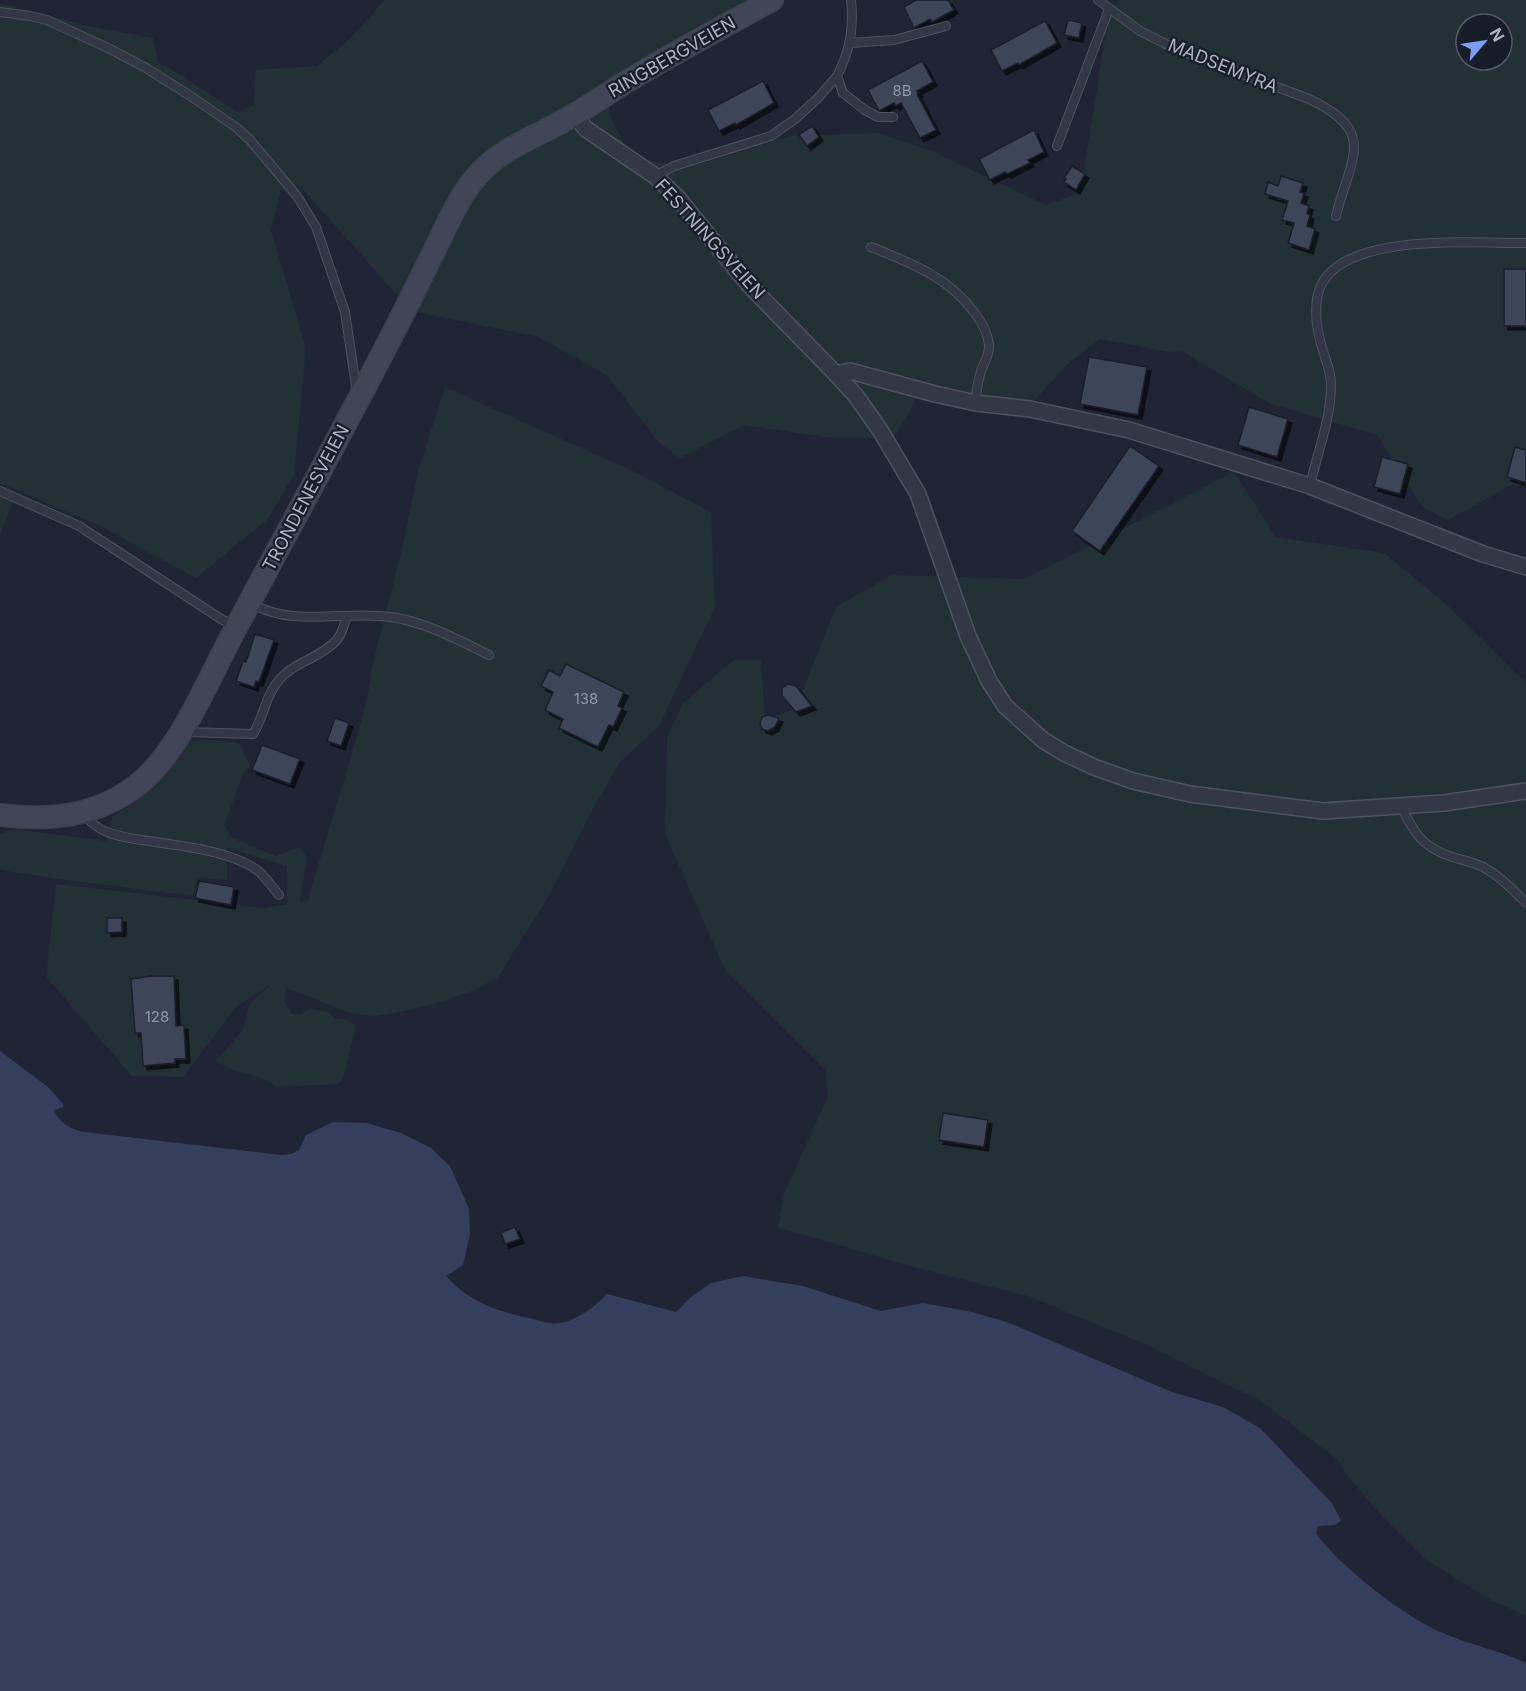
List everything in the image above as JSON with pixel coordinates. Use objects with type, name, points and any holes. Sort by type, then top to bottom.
[{"type":"main road","name":"RINGBERGVEIEN","points":[[574,116],[634,77],[772,0]]},
{"type":"main road","name":"TRONDENESVEIEN","points":[[0,815],[44,818],[83,813],[111,802],[139,784],[161,759],[180,732],[237,627],[358,400],[453,213],[473,180],[490,162],[503,153],[574,116]]},
{"type":"street","name":"FESTNINGSVEIEN","points":[[574,116],[586,129],[655,176],[677,197],[750,286],[856,396],[880,430],[918,494],[968,636],[993,687],[1005,706],[1043,740],[1064,753],[1112,774],[1190,794],[1323,811],[1400,804],[1444,803],[1526,790]]},
{"type":"street","points":[[836,374],[850,371],[976,403],[1029,409],[1129,430],[1310,486],[1483,554],[1526,567]]},
{"type":"lane","points":[[655,176],[674,166],[771,136],[810,105],[826,90],[843,64],[853,27],[851,0]]},
{"type":"lane","name":"MADSEMYRA","points":[[1098,0],[1140,31],[1178,50],[1320,104],[1338,115],[1350,128],[1354,140],[1354,157],[1336,216]]},
{"type":"lane","points":[[1057,146],[1109,9]]},
{"type":"lane","points":[[0,12],[47,20],[110,49],[192,97],[237,128],[250,140],[301,202],[316,227],[345,312],[358,400]]},
{"type":"lane","points":[[850,43],[894,40],[946,26]]},
{"type":"lane","points":[[837,76],[843,93],[865,110],[878,117],[893,117]]},
{"type":"lane","points":[[1310,486],[1328,423],[1330,380],[1317,330],[1316,311],[1320,289],[1331,272],[1356,255],[1381,250],[1450,243],[1526,243]]},
{"type":"lane","points":[[871,247],[910,262],[946,282],[966,301],[978,317],[990,346],[979,380],[976,403]]},
{"type":"lane","points":[[0,491],[79,526],[220,619],[237,627]]},
{"type":"lane","points":[[250,602],[268,612],[281,614],[391,617],[418,623],[489,656]]},
{"type":"lane","points":[[180,732],[253,734],[270,691],[291,668],[336,642],[347,616]]},
{"type":"lane","points":[[1400,804],[1413,830],[1425,844],[1448,855],[1484,867],[1509,886],[1526,903]]},
{"type":"lane","points":[[83,813],[92,825],[107,833],[221,855],[235,860],[257,870],[279,895]]},
{"type":"shaded area","points":[[385,0],[763,0],[612,85],[609,114],[631,156],[686,168],[790,136],[878,133],[934,152],[1046,205],[1080,193],[1110,7],[1121,0],[1526,0],[1526,486],[1511,485],[1448,520],[1422,507],[1377,435],[1271,404],[1181,351],[1168,352],[1100,339],[1065,366],[1031,405],[949,388],[922,389],[894,438],[832,438],[744,425],[680,458],[658,442],[607,375],[538,337],[411,311],[300,186],[281,190],[271,230],[306,348],[294,475],[268,519],[196,578],[102,527],[0,483],[0,3],[92,27],[153,38],[158,61],[238,112],[254,105],[255,70],[317,66],[347,41]]},
{"type":"shaded area","points":[[445,387],[633,471],[711,512],[715,607],[659,726],[620,762],[596,803],[547,899],[498,977],[475,990],[440,1002],[376,1016],[353,1014],[286,988],[284,1001],[292,1014],[301,1015],[310,1008],[327,1012],[336,1019],[343,1018],[356,1025],[343,1079],[339,1084],[277,1087],[263,1078],[233,1070],[215,1061],[243,1030],[249,1005],[270,985],[237,1006],[183,1077],[132,1076],[46,977],[56,884],[265,908],[287,904],[287,866],[227,848],[227,880],[197,878],[193,896],[0,870],[0,834],[13,829],[106,841],[112,817],[150,789],[186,744],[207,740],[240,744],[250,766],[243,774],[224,825],[232,838],[276,856],[299,847],[307,857],[300,901],[308,900],[361,721],[418,471]]},
{"type":"shaded area","points":[[1234,472],[1276,537],[1384,553],[1445,603],[1526,683],[1526,1616],[1491,1600],[1425,1559],[1377,1511],[1344,1471],[1338,1460],[1259,1400],[1147,1345],[1028,1296],[913,1267],[778,1227],[784,1194],[828,1096],[825,1070],[726,972],[665,834],[667,738],[683,703],[734,660],[761,660],[765,719],[795,709],[836,607],[892,575],[1024,579]]},
{"type":"shaded area","points":[[0,496],[13,502],[0,535]]},
{"type":"water","points":[[0,1051],[48,1087],[63,1104],[63,1107],[54,1110],[62,1122],[84,1132],[282,1155],[299,1150],[306,1135],[333,1122],[367,1123],[401,1133],[431,1148],[450,1166],[469,1209],[470,1234],[463,1265],[446,1276],[475,1300],[508,1313],[554,1324],[560,1323],[580,1316],[607,1294],[676,1312],[691,1297],[711,1283],[743,1276],[803,1286],[881,1311],[923,1303],[972,1312],[1007,1322],[1172,1392],[1223,1407],[1260,1428],[1332,1503],[1341,1521],[1335,1525],[1318,1526],[1316,1533],[1340,1560],[1374,1590],[1428,1626],[1526,1663],[1526,1691],[0,1691]]},
{"type":"building","points":[[916,0],[948,0],[954,10],[932,22],[930,19],[914,28],[904,7]]},
{"type":"building","points":[[1068,20],[1082,23],[1079,38],[1064,35]]},
{"type":"building","points":[[1045,21],[1057,43],[1019,65],[1018,63],[1002,71],[991,50]]},
{"type":"building","points":[[922,61],[933,82],[917,91],[919,93],[917,94],[936,130],[920,138],[901,103],[896,106],[894,103],[879,111],[868,90]]},
{"type":"building","points":[[763,81],[774,103],[736,125],[735,123],[719,131],[708,110]]},
{"type":"building","points":[[812,126],[819,137],[807,146],[799,135]]},
{"type":"building","points":[[1034,130],[1044,152],[1028,160],[1030,163],[990,180],[979,159]]},
{"type":"building","points":[[1072,166],[1085,174],[1076,190],[1064,182]]},
{"type":"building","points":[[1281,176],[1303,183],[1300,192],[1304,193],[1301,203],[1309,206],[1307,214],[1310,215],[1307,226],[1315,229],[1309,250],[1288,243],[1294,223],[1282,220],[1288,201],[1265,194],[1268,182],[1278,186]]},
{"type":"building","points":[[1504,269],[1526,269],[1526,326],[1504,326]]},
{"type":"building","points":[[1089,357],[1147,367],[1138,415],[1080,404]]},
{"type":"building","points":[[1249,407],[1288,419],[1277,457],[1238,445]]},
{"type":"building","points":[[1130,446],[1159,466],[1100,551],[1072,531]]},
{"type":"building","points":[[1515,447],[1526,450],[1526,483],[1507,477]]},
{"type":"building","points":[[1382,457],[1408,464],[1400,494],[1374,487]]},
{"type":"building","points":[[255,634],[274,640],[259,682],[256,681],[254,687],[236,681],[243,661],[246,662]]},
{"type":"building","points":[[566,664],[624,692],[618,706],[622,708],[613,727],[609,725],[598,747],[559,728],[563,719],[545,710],[553,692],[541,686],[549,670],[560,676]]},
{"type":"building","points":[[788,684],[796,686],[812,706],[796,712],[782,696],[782,688]]},
{"type":"building","points":[[768,715],[779,718],[775,727],[768,731],[762,729],[760,724],[762,717]]},
{"type":"building","points":[[335,718],[349,723],[341,746],[327,741]]},
{"type":"building","points":[[262,745],[300,759],[290,784],[252,770]]},
{"type":"building","points":[[199,881],[234,887],[231,905],[195,898]]},
{"type":"building","points":[[107,918],[122,918],[122,932],[107,933]]},
{"type":"building","points":[[174,976],[176,1026],[184,1025],[186,1059],[175,1059],[175,1063],[143,1066],[141,1033],[135,1033],[131,979]]},
{"type":"building","points":[[943,1113],[988,1120],[984,1147],[939,1140]]},
{"type":"building","points":[[515,1227],[520,1239],[505,1244],[501,1233]]}]
